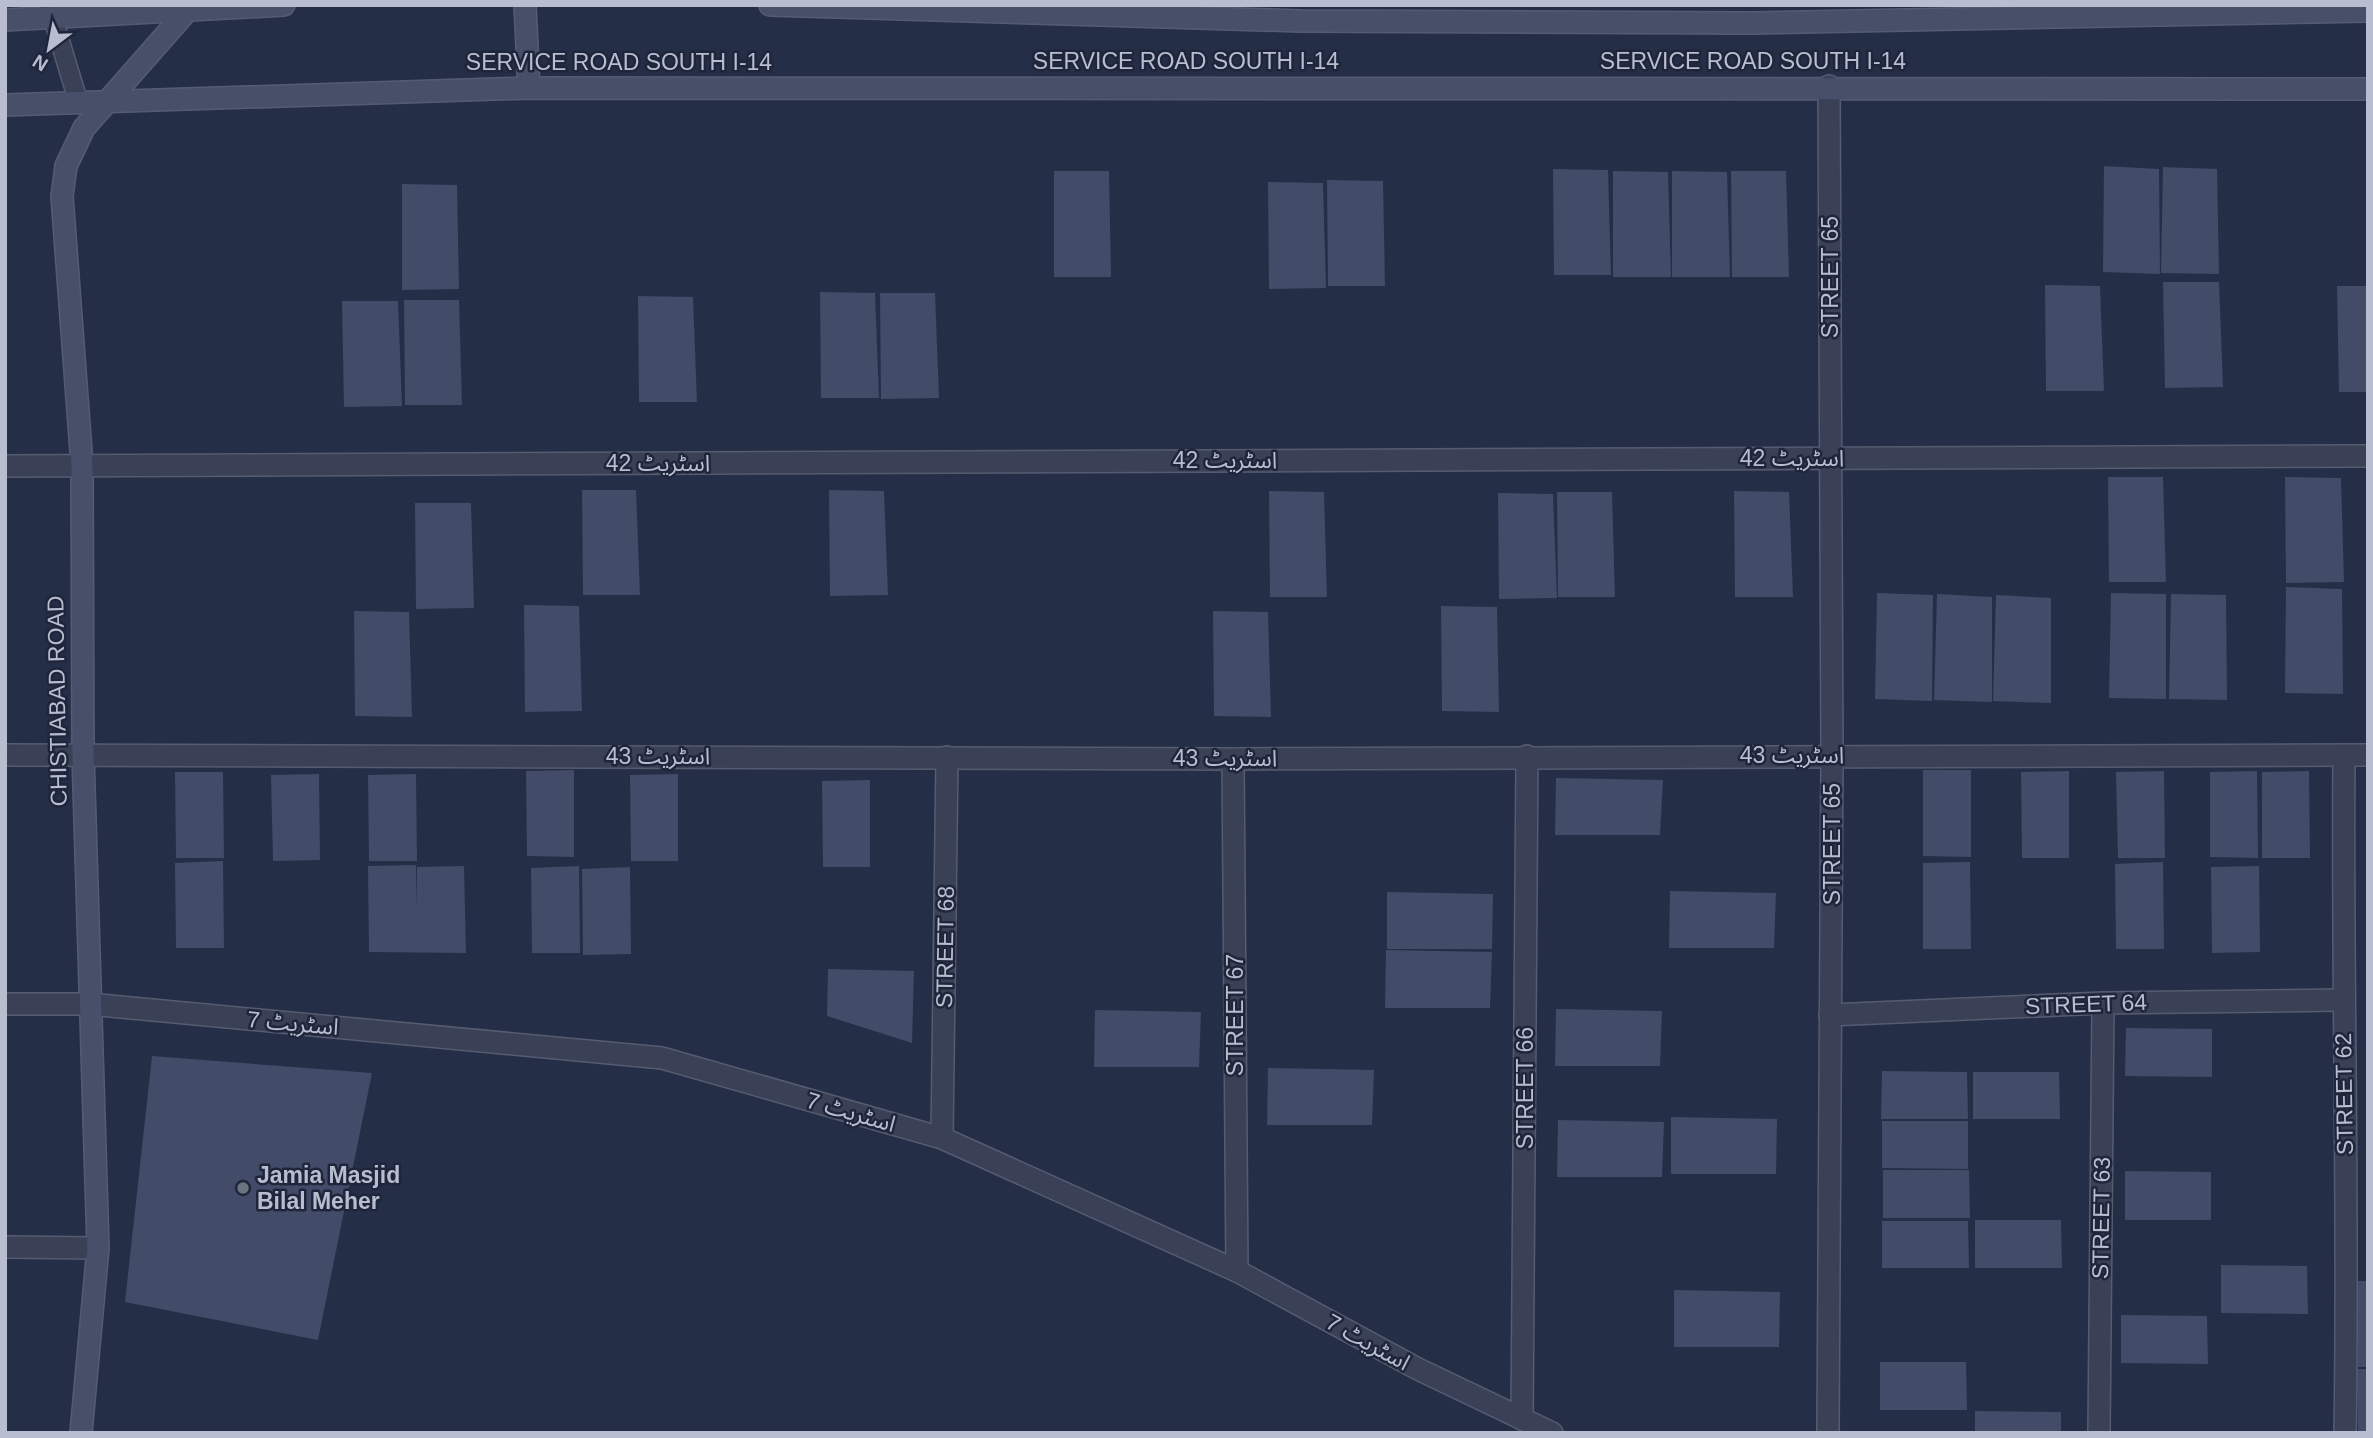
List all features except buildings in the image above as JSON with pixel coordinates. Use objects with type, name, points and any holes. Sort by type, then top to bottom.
[{"type":"main road","points":[[5,20],[51,12],[186,12],[284,5]]},
{"type":"main road","points":[[525,5],[529,88]]},
{"type":"main road","name":"SERVICE ROAD SOUTH I-14","points":[[770,5],[1301,21],[1723,23],[2368,11]]},
{"type":"main road","name":"CHISTIABAD ROAD","points":[[81,1433],[98,1248],[83,754],[82,465],[62,196],[66,166],[76,140],[186,12]]},
{"type":"main road","name":"SERVICE ROAD SOUTH I-14","points":[[5,105],[529,88],[1829,86],[2368,89]]},
{"type":"street","name":"STREET 65","points":[[1828,1433],[1832,755],[1829,86]]},
{"type":"street","name":"اسٹریٹ 42","points":[[5,466],[2368,456]]},
{"type":"street","name":"اسٹریٹ 43","points":[[5,755],[1233,759],[2368,755]]},
{"type":"street","name":"STREET 62","points":[[2344,755],[2342,1000],[2358,1262],[2345,1433]]},
{"type":"street","name":"STREET 66","points":[[1522,1419],[1527,756]]},
{"type":"street","name":"STREET 68","points":[[942,1138],[947,757]]},
{"type":"street","name":"STREET 67","points":[[1233,759],[1237,1271]]},
{"type":"street","name":"STREET 64","points":[[1830,1015],[2103,1003],[2342,1000]]},
{"type":"street","name":"STREET 63","points":[[2099,1433],[2103,1003]]},
{"type":"street","name":"اسٹریٹ 7","points":[[5,1004],[89,1004],[662,1058],[942,1138],[1237,1271],[1418,1369],[1552,1433]]},
{"type":"street","points":[[5,1247],[98,1248]]},
{"type":"lane","points":[[51,12],[79,104]]},
{"type":"place","name":"Jamia Masjid Bilal Meher","points":[[243,1188]]}]
